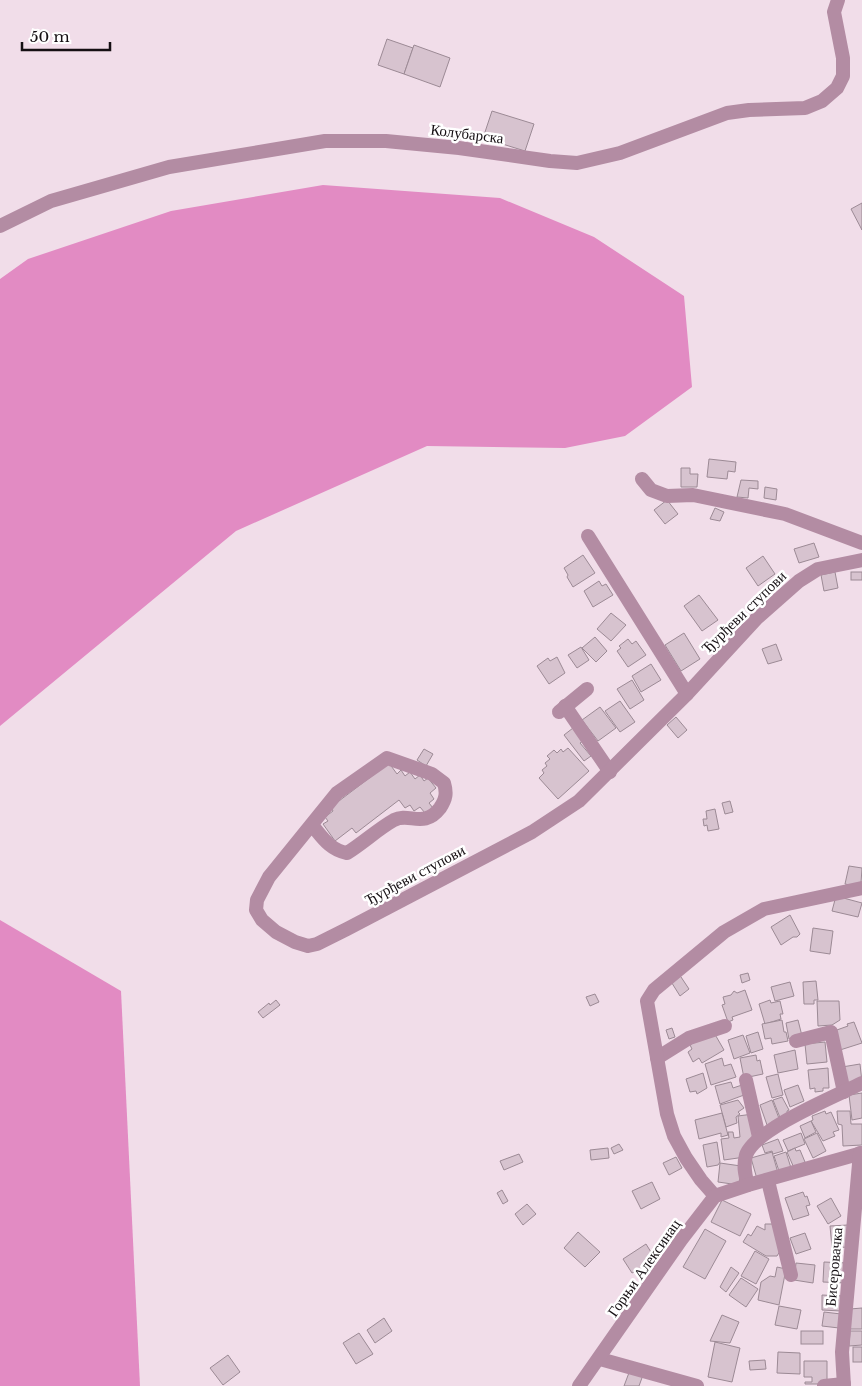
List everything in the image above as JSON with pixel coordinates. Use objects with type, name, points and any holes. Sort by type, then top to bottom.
[{"type":"street","name":"Колубарска","points":[[0,226],[51,201],[169,168],[325,141],[386,141],[577,163],[620,153],[727,113],[750,110],[805,108],[822,101],[837,88],[843,76],[842,58],[834,12],[838,0]]},
{"type":"street","points":[[642,479],[651,490],[667,496],[693,495],[785,514],[862,543]]},
{"type":"street","points":[[588,536],[687,694]]},
{"type":"street","name":"Ђурђеви ступови","points":[[312,825],[337,851],[346,853],[397,818],[428,818],[437,812],[444,802],[447,792],[444,783],[432,774],[386,758],[337,793],[265,883],[256,900],[256,910],[262,920],[285,938],[308,946],[317,944],[546,824],[579,802],[687,694],[757,618],[799,581],[818,569],[862,560]]},
{"type":"street","points":[[587,689],[562,709],[610,772]]},
{"type":"street","points":[[861,1154],[715,1196],[701,1180],[674,1136],[667,1114],[647,1001],[654,990],[724,932],[764,909],[862,888]]},
{"type":"street","points":[[657,1058],[689,1038],[725,1026]]},
{"type":"street","points":[[796,1041],[831,1032],[844,1092]]},
{"type":"street","points":[[746,1080],[759,1137]]},
{"type":"street","points":[[748,1185],[744,1171],[747,1154],[759,1137],[792,1118],[862,1083]]},
{"type":"street","name":"Бисеровачка","points":[[824,1386],[844,1385],[842,1352],[861,1154]]},
{"type":"street","points":[[768,1181],[791,1274]]},
{"type":"street","name":"Горњи Алексинац","points":[[580,1386],[681,1240],[715,1196]]},
{"type":"street","points":[[600,1359],[697,1386]]},
{"type":"shaded area","points":[[323,185],[500,198],[594,237],[684,296],[692,387],[625,436],[565,448],[427,446],[236,531],[0,726],[0,279],[28,259],[171,211]]},
{"type":"shaded area","points":[[0,920],[121,991],[140,1386],[0,1386]]},
{"type":"building","points":[[387,39],[413,48],[404,74],[378,65]]},
{"type":"building","points":[[414,45],[450,58],[440,87],[404,74]]},
{"type":"building","points":[[492,111],[534,124],[525,151],[483,138]]},
{"type":"building","points":[[862,203],[862,230],[851,209]]},
{"type":"building","points":[[709,459],[736,462],[735,472],[728,471],[727,479],[707,477]]},
{"type":"building","points":[[681,468],[690,468],[690,474],[698,474],[697,487],[681,487]]},
{"type":"building","points":[[741,480],[758,481],[758,489],[749,488],[748,498],[737,497]]},
{"type":"building","points":[[765,487],[777,489],[776,500],[764,498]]},
{"type":"building","points":[[667,500],[678,514],[665,524],[654,510]]},
{"type":"building","points":[[715,508],[724,512],[720,521],[710,519]]},
{"type":"building","points":[[814,543],[819,557],[799,563],[794,549]]},
{"type":"building","points":[[583,555],[595,573],[573,587],[564,568]]},
{"type":"building","points":[[763,556],[775,574],[758,586],[746,568]]},
{"type":"building","points":[[835,572],[838,588],[824,591],[821,575]]},
{"type":"building","points":[[851,572],[862,572],[862,580],[851,580]]},
{"type":"building","points":[[599,581],[602,586],[606,584],[613,595],[593,607],[584,591]]},
{"type":"building","points":[[699,595],[718,620],[702,631],[684,606]]},
{"type":"building","points":[[611,613],[626,625],[611,641],[597,629]]},
{"type":"building","points":[[684,633],[700,659],[681,671],[665,645]]},
{"type":"building","points":[[595,637],[607,651],[596,662],[582,648]]},
{"type":"building","points":[[628,639],[632,644],[636,641],[646,655],[628,667],[617,651],[621,648],[619,646]]},
{"type":"building","points":[[776,644],[782,660],[768,664],[762,649]]},
{"type":"building","points":[[581,647],[589,660],[577,668],[568,655]]},
{"type":"building","points":[[557,657],[565,673],[549,684],[537,666],[548,658],[550,661]]},
{"type":"building","points":[[651,664],[661,680],[641,692],[632,676]]},
{"type":"building","points":[[632,680],[644,700],[630,709],[617,689]]},
{"type":"building","points":[[620,701],[635,722],[620,732],[605,711]]},
{"type":"building","points":[[600,707],[616,728],[598,741],[582,720]]},
{"type":"building","points":[[676,717],[687,730],[678,738],[667,725]]},
{"type":"building","points":[[573,728],[583,741],[580,743],[591,756],[584,761],[564,735]]},
{"type":"building","points":[[568,748],[589,771],[558,799],[539,778],[544,773],[542,770],[547,766],[545,763],[550,759],[547,756],[554,750],[557,753],[561,749],[563,752]]},
{"type":"building","points":[[424,749],[433,754],[426,766],[417,760]]},
{"type":"building","points":[[389,763],[397,774],[401,770],[405,776],[410,772],[415,779],[420,775],[424,781],[428,778],[436,788],[430,793],[434,799],[429,803],[433,808],[425,813],[420,807],[414,811],[410,805],[405,808],[399,800],[356,833],[352,828],[335,841],[323,824],[328,821],[325,817],[333,811],[331,807]]},
{"type":"building","points":[[730,801],[733,812],[725,814],[722,803]]},
{"type":"building","points":[[715,809],[719,829],[708,831],[707,825],[704,826],[703,819],[707,819],[706,811]]},
{"type":"building","points":[[849,866],[862,868],[861,883],[855,886],[845,884]]},
{"type":"building","points":[[836,896],[862,903],[858,917],[832,911]]},
{"type":"building","points":[[790,915],[800,934],[781,945],[771,927]]},
{"type":"building","points":[[813,928],[833,931],[830,954],[810,951]]},
{"type":"building","points":[[748,973],[750,980],[742,983],[740,975]]},
{"type":"building","points":[[679,974],[689,989],[680,996],[670,980]]},
{"type":"building","points":[[816,981],[818,1000],[814,1000],[814,1004],[804,1004],[803,982]]},
{"type":"building","points":[[790,982],[794,996],[775,1001],[771,987]]},
{"type":"building","points":[[745,990],[752,1010],[732,1017],[733,1020],[728,1022],[722,1005],[725,1004],[723,997],[731,995],[734,991],[737,993]]},
{"type":"building","points":[[595,994],[599,1002],[590,1006],[586,997]]},
{"type":"building","points":[[276,1000],[280,1005],[263,1018],[258,1012]]},
{"type":"building","points":[[770,1000],[771,1003],[780,1001],[783,1014],[780,1014],[781,1019],[765,1024],[759,1004]]},
{"type":"building","points":[[817,1001],[839,1001],[840,1020],[832,1025],[818,1026]]},
{"type":"building","points":[[782,1020],[788,1041],[772,1044],[771,1038],[765,1039],[762,1024]]},
{"type":"building","points":[[798,1020],[802,1036],[789,1039],[786,1023]]},
{"type":"building","points":[[854,1022],[862,1043],[840,1050],[834,1031]]},
{"type":"building","points":[[672,1028],[675,1037],[669,1039],[666,1030]]},
{"type":"building","points":[[713,1031],[724,1050],[702,1063],[699,1058],[693,1062],[688,1052],[692,1049],[690,1045]]},
{"type":"building","points":[[758,1032],[763,1049],[751,1053],[746,1036]]},
{"type":"building","points":[[743,1035],[750,1053],[734,1059],[728,1040]]},
{"type":"building","points":[[825,1042],[827,1062],[807,1064],[805,1044]]},
{"type":"building","points":[[795,1050],[798,1069],[778,1073],[774,1055]]},
{"type":"building","points":[[756,1055],[757,1061],[760,1060],[763,1074],[744,1078],[740,1058]]},
{"type":"building","points":[[722,1058],[724,1066],[731,1064],[736,1077],[711,1085],[705,1064]]},
{"type":"building","points":[[860,1064],[862,1082],[844,1084],[842,1067]]},
{"type":"building","points":[[828,1068],[829,1088],[823,1088],[823,1091],[815,1092],[815,1088],[810,1089],[808,1070]]},
{"type":"building","points":[[703,1073],[707,1088],[697,1094],[696,1091],[690,1092],[686,1079]]},
{"type":"building","points":[[778,1074],[783,1095],[772,1098],[766,1077]]},
{"type":"building","points":[[731,1082],[733,1088],[745,1084],[744,1095],[720,1104],[715,1086]]},
{"type":"building","points":[[798,1085],[804,1101],[790,1107],[784,1090]]},
{"type":"building","points":[[862,1093],[862,1118],[852,1120],[849,1095]]},
{"type":"building","points":[[782,1097],[789,1110],[787,1111],[788,1117],[781,1120],[773,1100]]},
{"type":"building","points":[[738,1100],[744,1108],[738,1112],[740,1114],[736,1117],[737,1123],[726,1127],[720,1105]]},
{"type":"building","points":[[772,1100],[780,1121],[767,1125],[760,1105]]},
{"type":"building","points":[[825,1111],[826,1114],[831,1112],[839,1130],[833,1132],[835,1136],[823,1141],[811,1121],[813,1120],[812,1116]]},
{"type":"building","points":[[837,1111],[850,1111],[851,1124],[862,1124],[862,1145],[843,1146],[842,1125],[838,1124]]},
{"type":"building","points":[[722,1113],[728,1135],[721,1137],[721,1133],[699,1139],[695,1120]]},
{"type":"building","points":[[753,1114],[756,1136],[745,1157],[724,1160],[721,1139],[729,1138],[728,1132],[733,1132],[734,1138],[740,1137],[738,1116]]},
{"type":"building","points":[[811,1121],[816,1132],[805,1138],[800,1126]]},
{"type":"building","points":[[801,1133],[805,1144],[788,1151],[783,1140]]},
{"type":"building","points":[[817,1133],[826,1151],[813,1158],[804,1139]]},
{"type":"building","points":[[778,1139],[783,1151],[773,1154],[772,1151],[765,1153],[762,1145]]},
{"type":"building","points":[[717,1142],[720,1162],[718,1165],[707,1167],[703,1145]]},
{"type":"building","points":[[619,1144],[623,1150],[614,1154],[611,1148]]},
{"type":"building","points":[[608,1148],[609,1158],[591,1160],[590,1150]]},
{"type":"building","points":[[795,1148],[796,1151],[800,1150],[805,1162],[794,1168],[787,1152]]},
{"type":"building","points":[[772,1152],[778,1173],[757,1179],[751,1158]]},
{"type":"building","points":[[786,1152],[791,1168],[779,1171],[774,1156]]},
{"type":"building","points":[[519,1154],[523,1162],[504,1170],[500,1161]]},
{"type":"building","points":[[676,1157],[682,1168],[669,1175],[663,1163]]},
{"type":"building","points":[[720,1163],[741,1166],[739,1185],[718,1182]]},
{"type":"building","points":[[652,1182],[660,1199],[641,1209],[632,1191]]},
{"type":"building","points":[[502,1190],[508,1201],[503,1204],[497,1193]]},
{"type":"building","points":[[803,1192],[805,1197],[807,1196],[810,1205],[806,1206],[809,1215],[793,1220],[785,1198]]},
{"type":"building","points":[[831,1198],[841,1216],[828,1224],[817,1206]]},
{"type":"building","points":[[722,1200],[751,1214],[740,1236],[711,1222]]},
{"type":"building","points":[[527,1204],[536,1214],[523,1225],[515,1214]]},
{"type":"building","points":[[765,1224],[775,1224],[780,1251],[777,1256],[766,1256],[743,1242],[748,1234],[751,1236],[757,1226],[765,1230]]},
{"type":"building","points":[[848,1225],[848,1247],[832,1248],[830,1226]]},
{"type":"building","points":[[705,1229],[726,1241],[705,1279],[683,1267]]},
{"type":"building","points":[[578,1232],[600,1252],[585,1267],[564,1248]]},
{"type":"building","points":[[805,1233],[811,1249],[796,1254],[790,1238]]},
{"type":"building","points":[[646,1244],[659,1265],[640,1277],[636,1271],[632,1273],[623,1259]]},
{"type":"building","points":[[755,1251],[769,1259],[756,1284],[741,1276]]},
{"type":"building","points":[[824,1262],[847,1263],[846,1283],[823,1282]]},
{"type":"building","points":[[796,1263],[815,1265],[813,1283],[794,1280]]},
{"type":"building","points":[[731,1267],[739,1273],[726,1292],[720,1287]]},
{"type":"building","points":[[777,1267],[786,1269],[779,1305],[758,1300],[761,1282],[770,1276],[775,1277]]},
{"type":"building","points":[[741,1278],[758,1289],[746,1307],[729,1295]]},
{"type":"building","points":[[822,1295],[842,1296],[841,1311],[822,1310]]},
{"type":"building","points":[[779,1306],[801,1310],[797,1329],[775,1325]]},
{"type":"building","points":[[862,1308],[862,1329],[849,1329],[850,1309]]},
{"type":"building","points":[[824,1312],[841,1314],[839,1328],[822,1326]]},
{"type":"building","points":[[722,1315],[739,1322],[730,1343],[710,1341]]},
{"type":"building","points":[[384,1318],[392,1331],[375,1343],[367,1330]]},
{"type":"building","points":[[801,1331],[823,1331],[823,1344],[801,1344]]},
{"type":"building","points":[[850,1331],[862,1331],[862,1345],[849,1346]]},
{"type":"building","points":[[359,1333],[373,1354],[356,1364],[343,1343]]},
{"type":"building","points":[[715,1342],[740,1348],[732,1382],[708,1377]]},
{"type":"building","points":[[853,1347],[862,1347],[862,1362],[853,1362]]},
{"type":"building","points":[[778,1352],[800,1353],[800,1374],[777,1373]]},
{"type":"building","points":[[228,1355],[240,1372],[223,1385],[210,1368]]},
{"type":"building","points":[[765,1360],[766,1369],[750,1370],[749,1361]]},
{"type":"building","points":[[804,1361],[827,1361],[827,1384],[805,1384],[805,1382],[812,1382],[812,1377],[804,1377]]},
{"type":"building","points":[[630,1370],[643,1375],[639,1386],[624,1386]]}]
